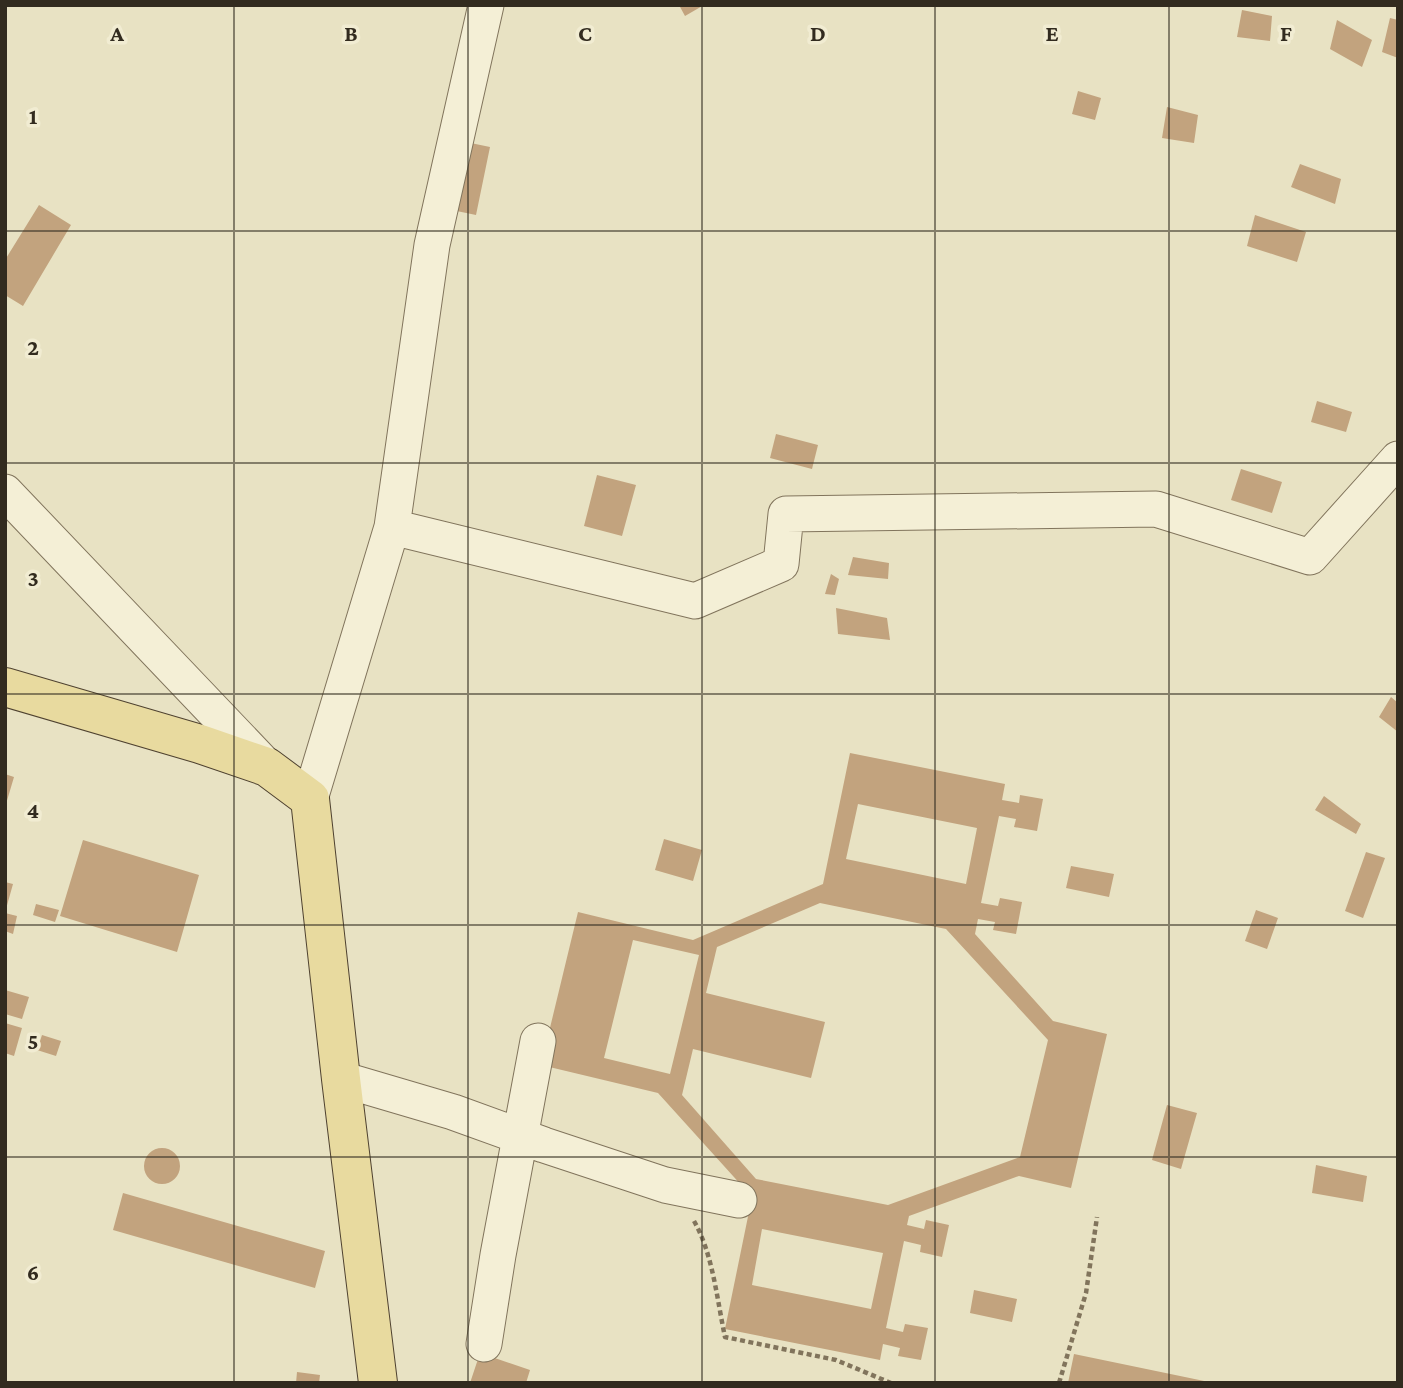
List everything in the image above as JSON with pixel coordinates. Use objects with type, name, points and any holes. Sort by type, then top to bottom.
[{"type":"main road","points":[[5,687],[200,744],[267,767],[310,799],[379,1383]]},
{"type":"street","points":[[310,799],[392,527],[432,245],[485,5]]},
{"type":"street","points":[[392,527],[695,601],[781,564],[786,514],[1156,509],[1310,557],[1398,459]]},
{"type":"street","points":[[5,492],[267,767]]},
{"type":"street","points":[[484,1344],[538,1041]]},
{"type":"street","points":[[341,1079],[453,1112],[665,1185],[739,1200]]},
{"type":"path","points":[[665,1185],[684,1203],[701,1233],[725,1337],[836,1360],[891,1383]]},
{"type":"path","points":[[1059,1383],[1086,1293],[1097,1216]]},
{"type":"building","points":[[679,5],[704,5],[685,16]]},
{"type":"building","points":[[1242,10],[1272,16],[1270,41],[1237,37]]},
{"type":"building","points":[[1390,18],[1398,20],[1398,58],[1382,52]]},
{"type":"building","points":[[1337,20],[1372,40],[1362,67],[1330,49]]},
{"type":"building","points":[[1078,91],[1101,98],[1095,120],[1072,114]]},
{"type":"building","points":[[1167,107],[1198,115],[1194,143],[1162,138]]},
{"type":"building","points":[[461,141],[490,147],[476,215],[447,209]]},
{"type":"building","points":[[1300,164],[1341,179],[1335,204],[1291,187]]},
{"type":"building","points":[[39,205],[71,225],[23,306],[5,295],[5,260]]},
{"type":"building","points":[[1255,215],[1306,232],[1297,262],[1247,246]]},
{"type":"building","points":[[1317,401],[1352,412],[1346,432],[1311,422]]},
{"type":"building","points":[[776,434],[818,445],[812,469],[770,458]]},
{"type":"building","points":[[1241,469],[1282,482],[1272,513],[1231,500]]},
{"type":"building","points":[[597,475],[636,485],[622,536],[584,526]]},
{"type":"building","points":[[853,557],[889,563],[888,579],[848,575]]},
{"type":"building","points":[[831,574],[839,579],[835,595],[825,594]]},
{"type":"building","points":[[836,608],[887,618],[890,640],[838,634]]},
{"type":"building","points":[[1391,697],[1398,703],[1398,732],[1379,717]]},
{"type":"building","points":[[850,753],[1005,784],[1002,800],[1019,803],[1020,795],[1043,799],[1037,831],[1014,827],[1016,819],[999,816],[981,903],[998,906],[1000,898],[1022,902],[1016,934],[993,930],[995,922],[978,919],[975,934],[1053,1021],[1107,1034],[1071,1188],[1019,1176],[909,1216],[907,1225],[924,1229],[926,1220],[949,1225],[942,1257],[920,1252],[921,1245],[904,1241],[886,1328],[903,1332],[905,1324],[928,1328],[921,1360],[898,1356],[900,1348],[883,1344],[880,1360],[725,1329],[752,1197],[658,1093],[541,1065],[578,912],[693,940],[823,884]],"holes":[[[858,804],[977,828],[966,884],[846,859]],[[820,903],[946,929],[1048,1040],[1020,1157],[888,1205],[756,1179],[682,1095],[693,1049],[811,1078],[825,1022],[706,993],[717,947]],[[633,940],[699,955],[670,1074],[604,1058]],[[762,1229],[883,1253],[871,1309],[752,1285]]]},
{"type":"building","points":[[5,774],[14,777],[6,804],[5,804]]},
{"type":"building","points":[[1324,796],[1361,824],[1356,834],[1315,810]]},
{"type":"building","points":[[664,839],[702,850],[693,881],[655,870]]},
{"type":"building","points":[[83,840],[199,875],[177,952],[60,916]]},
{"type":"building","points":[[1366,852],[1385,858],[1363,918],[1345,911]]},
{"type":"building","points":[[1071,866],[1114,874],[1109,897],[1066,888]]},
{"type":"building","points":[[5,882],[13,884],[6,909],[5,909]]},
{"type":"building","points":[[36,904],[59,910],[55,922],[33,915]]},
{"type":"building","points":[[1256,910],[1278,918],[1267,949],[1245,941]]},
{"type":"building","points":[[5,913],[17,916],[13,934],[5,931]]},
{"type":"building","points":[[5,990],[29,997],[22,1019],[5,1014]]},
{"type":"building","points":[[5,1023],[22,1028],[14,1056],[5,1053]]},
{"type":"building","points":[[42,1035],[61,1041],[56,1056],[37,1050]]},
{"type":"building","points":[[1167,1105],[1197,1113],[1181,1169],[1152,1160]]},
{"type":"building","points":[[162,1148],[175,1153],[180,1166],[175,1179],[162,1184],[149,1179],[144,1166],[149,1153]]},
{"type":"building","points":[[1316,1165],[1367,1176],[1363,1202],[1312,1193]]},
{"type":"building","points":[[123,1193],[325,1251],[315,1288],[113,1230]]},
{"type":"building","points":[[974,1290],[1017,1299],[1012,1322],[970,1313]]},
{"type":"building","points":[[480,1353],[530,1370],[526,1383],[470,1383]]},
{"type":"building","points":[[1074,1354],[1209,1382],[1068,1383]]},
{"type":"building","points":[[297,1372],[320,1375],[319,1383],[296,1383]]}]
